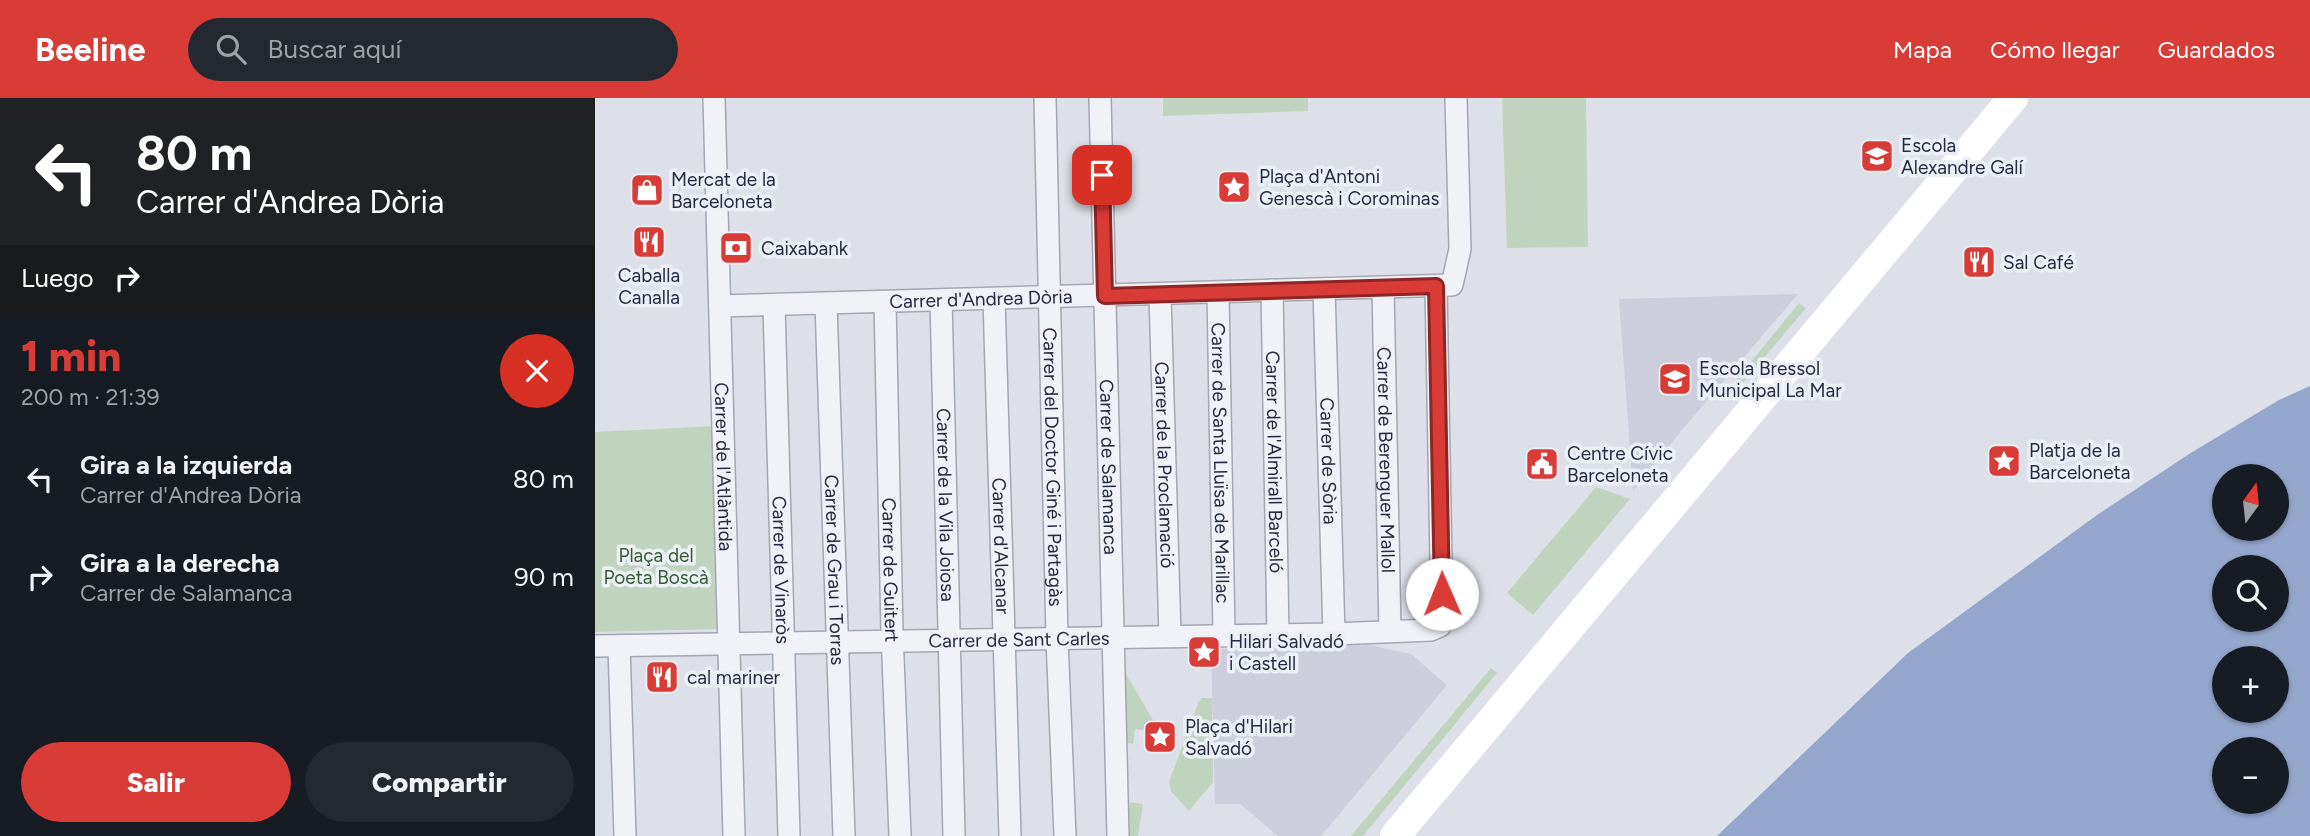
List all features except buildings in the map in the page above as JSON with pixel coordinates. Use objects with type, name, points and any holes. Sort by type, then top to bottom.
[{"type":"street","name":"Carrer de l'Atlàntida","points":[[714,98],[734,836]]},
{"type":"street","name":"Carrer del Doctor Giné i Partagàs","points":[[1045,98],[1057,638],[1065,836]]},
{"type":"street","name":"Carrer de Salamanca","points":[[1100,98],[1118,836]]},
{"type":"street","points":[[1444,286],[1461,249],[1456,98]]},
{"type":"street","points":[[1395,836],[2013,98]]},
{"type":"street","name":"Carrer d'Andrea Dòria","points":[[720,306],[1444,286]]},
{"type":"street","name":"Carrer de Sant Carles","points":[[595,646],[1334,634],[1431,630],[1440,626],[1442,618],[1444,286]]},
{"type":"street","name":"Carrer de Berenguer Mallol","points":[[1383,288],[1390,631]]},
{"type":"street","name":"Carrer de Sòria","points":[[1324,289],[1334,634]]},
{"type":"street","name":"Carrer de l'Almirall Barceló","points":[[1272,290],[1278,635]]},
{"type":"street","name":"Carrer de Santa Lluïsa de Marillac","points":[[1218,293],[1224,634]]},
{"type":"street","name":"Carrer de la Proclamació","points":[[1160,295],[1170,636]]},
{"type":"street","name":"Carrer d'Alcanar","points":[[994,299],[1010,836]]},
{"type":"street","name":"Carrer de la Vila Joiosa","points":[[941,300],[954,836]]},
{"type":"street","name":"Carrer de Guitert","points":[[885,302],[900,836]]},
{"type":"street","name":"Carrer de Grau i Torras","points":[[826,304],[844,836]]},
{"type":"street","name":"Carrer de Vinaròs","points":[[774,306],[789,836]]},
{"type":"street","points":[[619,646],[625,836]]},
{"type":"shaded area","name":"Escola Bressol Municipal La Mar","points":[[1798,294],[1682,430],[1633,491],[1619,299]]},
{"type":"shaded area","points":[[1370,645],[1411,654],[1447,685],[1321,836],[1278,836],[1240,804],[1215,804],[1211,649]]},
{"type":"green space","points":[[1163,98],[1308,98],[1308,111],[1163,116]]},
{"type":"green space","points":[[1502,98],[1586,98],[1588,247],[1507,248]]},
{"type":"green space","points":[[1799,303],[1806,308],[1742,384],[1736,380]]},
{"type":"green space","name":"Plaça del Poeta Boscà","points":[[715,426],[719,629],[595,632],[595,432]]},
{"type":"green space","points":[[1596,487],[1630,499],[1533,615],[1507,593]]},
{"type":"green space","points":[[1122,667],[1154,722],[1154,732],[1135,729],[1133,744],[1124,742]]},
{"type":"green space","points":[[1491,668],[1497,673],[1363,836],[1351,836]]},
{"type":"green space","points":[[1202,698],[1212,698],[1213,782],[1189,811],[1171,791],[1169,782]]},
{"type":"green space","points":[[1126,802],[1143,804],[1138,836],[1126,836]]},
{"type":"water","points":[[2310,386],[2310,836],[1717,836],[1908,653],[2097,515],[2189,454],[2279,400]]},
{"type":"place","name":"Escola Alexandre Galí","points":[[1877,156]]},
{"type":"place","name":"Plaça d'Antoni Genescà i Corominas","points":[[1234,187]]},
{"type":"place","name":"Mercat de la Barceloneta","points":[[647,190]]},
{"type":"place","name":"Caballa Canalla","points":[[649,242]]},
{"type":"place","name":"Caixabank","points":[[736,248]]},
{"type":"place","name":"Sal Café","points":[[1979,262]]},
{"type":"place","name":"Escola Bressol Municipal La Mar","points":[[1675,379]]},
{"type":"place","name":"Platja de la Barceloneta","points":[[2004,461]]},
{"type":"place","name":"Centre Cívic Barceloneta","points":[[1542,464]]},
{"type":"place","name":"Hilari Salvadó i Castell","points":[[1204,652]]},
{"type":"place","name":"cal mariner","points":[[662,677]]},
{"type":"place","name":"Plaça d'Hilari Salvadó","points":[[1160,737]]},
{"type":"route","points":[[1102,175],[1105,296],[1436,286],[1442,594]]}]
